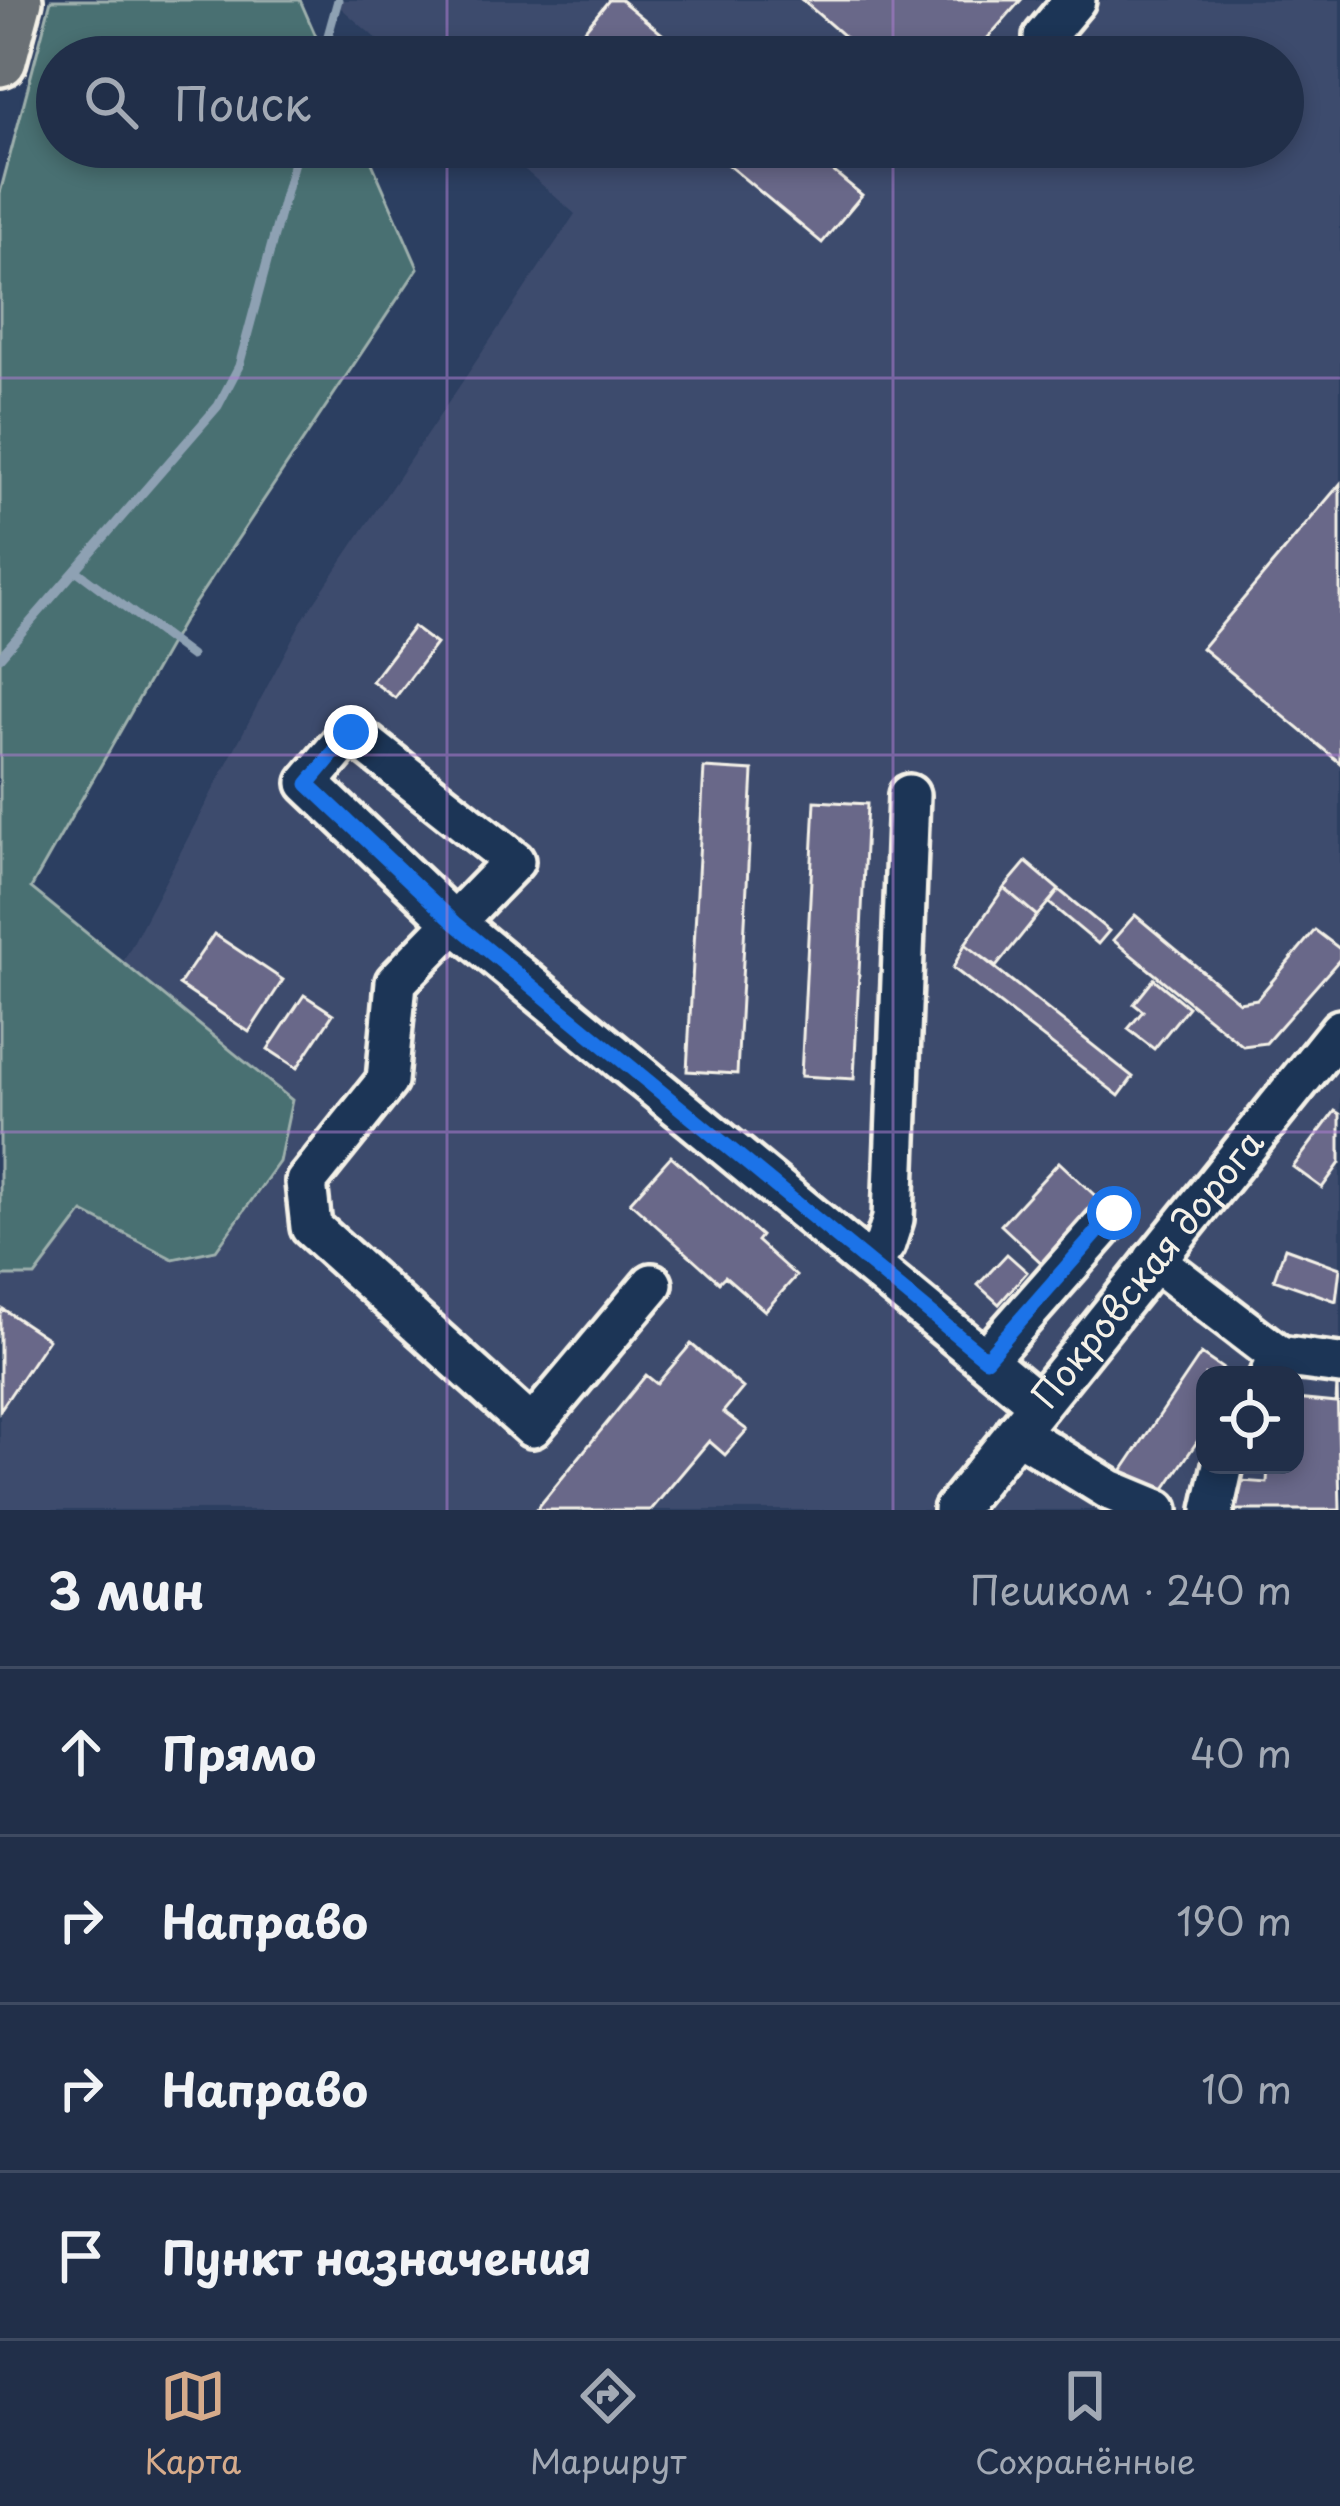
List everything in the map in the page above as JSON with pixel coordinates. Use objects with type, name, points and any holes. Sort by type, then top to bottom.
[{"type":"main road","points":[[0,60],[16,0]]},
{"type":"street","points":[[1045,36],[1075,0]]},
{"type":"street","points":[[652,1284],[532,1426],[311,1227],[306,1182],[387,1081],[396,982],[455,923],[514,861],[351,732],[308,784],[455,923],[986,1359],[1028,1418],[1110,1490],[1158,1510]]},
{"type":"street","points":[[870,1263],[885,1244],[893,1219],[909,795]]},
{"type":"street","name":"Покровская дорога","points":[[954,1510],[1340,1030]]},
{"type":"street","points":[[986,1359],[1114,1213]]},
{"type":"street","points":[[1154,1260],[1275,1366],[1340,1364]]},
{"type":"street","points":[[1214,1510],[1221,1474]]},
{"type":"shaded area","points":[[332,0],[1340,0],[1340,1510],[0,1510],[0,1197],[301,622],[575,214],[523,168],[1304,168],[1304,36],[373,36]]},
{"type":"green space","points":[[51,0],[300,0],[316,36],[41,36]]},
{"type":"green space","points":[[36,57],[36,168],[374,168],[418,268],[183,621],[31,888],[292,1100],[279,1162],[216,1250],[173,1259],[83,1212],[35,1276],[0,1276],[0,193]]},
{"type":"building","points":[[609,0],[621,0],[665,36],[580,36]]},
{"type":"building","points":[[802,0],[1021,0],[989,36],[844,36]]},
{"type":"building","points":[[732,168],[829,168],[862,195],[822,243]]},
{"type":"building","points":[[1340,484],[1340,763],[1202,648]]},
{"type":"building","points":[[413,627],[436,644],[395,698],[372,681]]},
{"type":"building","points":[[704,768],[753,771],[737,1074],[687,1071]]},
{"type":"building","points":[[815,801],[867,804],[854,1079],[801,1076]]},
{"type":"building","points":[[1026,862],[1059,890],[1037,916],[1004,888]]},
{"type":"building","points":[[1004,888],[1037,916],[996,967],[965,944]]},
{"type":"building","points":[[1059,890],[1109,931],[1098,944],[1049,903]]},
{"type":"building","points":[[1135,915],[1239,1002],[1257,999],[1315,930],[1340,949],[1340,959],[1266,1043],[1243,1046],[1113,940]]},
{"type":"building","points":[[214,934],[283,980],[249,1032],[179,985]]},
{"type":"building","points":[[965,944],[1133,1077],[1119,1096],[953,968]]},
{"type":"building","points":[[1154,979],[1188,1007],[1154,1049],[1128,1029],[1143,1011],[1134,1004]]},
{"type":"building","points":[[304,995],[333,1014],[297,1068],[268,1049]]},
{"type":"building","points":[[1335,1111],[1340,1114],[1340,1163],[1322,1188],[1293,1167]]},
{"type":"building","points":[[671,1156],[761,1236],[757,1241],[796,1276],[765,1311],[725,1276],[719,1282],[630,1202]]},
{"type":"building","points":[[1059,1162],[1104,1204],[1046,1267],[1001,1225]]},
{"type":"building","points":[[1285,1248],[1340,1268],[1336,1301],[1274,1279]]},
{"type":"building","points":[[1007,1254],[1027,1272],[999,1304],[978,1285]]},
{"type":"building","points":[[3,1309],[48,1339],[0,1410],[0,1313]]},
{"type":"building","points":[[691,1344],[743,1388],[723,1412],[747,1430],[725,1455],[709,1441],[651,1510],[536,1510],[646,1375],[657,1384]]},
{"type":"building","points":[[1201,1354],[1219,1366],[1196,1366],[1196,1443],[1160,1496],[1122,1471]]},
{"type":"building","points":[[1337,1384],[1340,1510],[1226,1510],[1228,1480],[1267,1483],[1268,1474],[1304,1474],[1304,1400],[1336,1403]]},
{"type":"waterway","points":[[328,36],[338,0]]},
{"type":"waterway","points":[[0,657],[218,406],[239,366],[292,168]]},
{"type":"waterway","points":[[77,571],[191,656]]},
{"type":"route","points":[[351,732],[308,784],[455,923],[986,1359],[1114,1213]]}]
